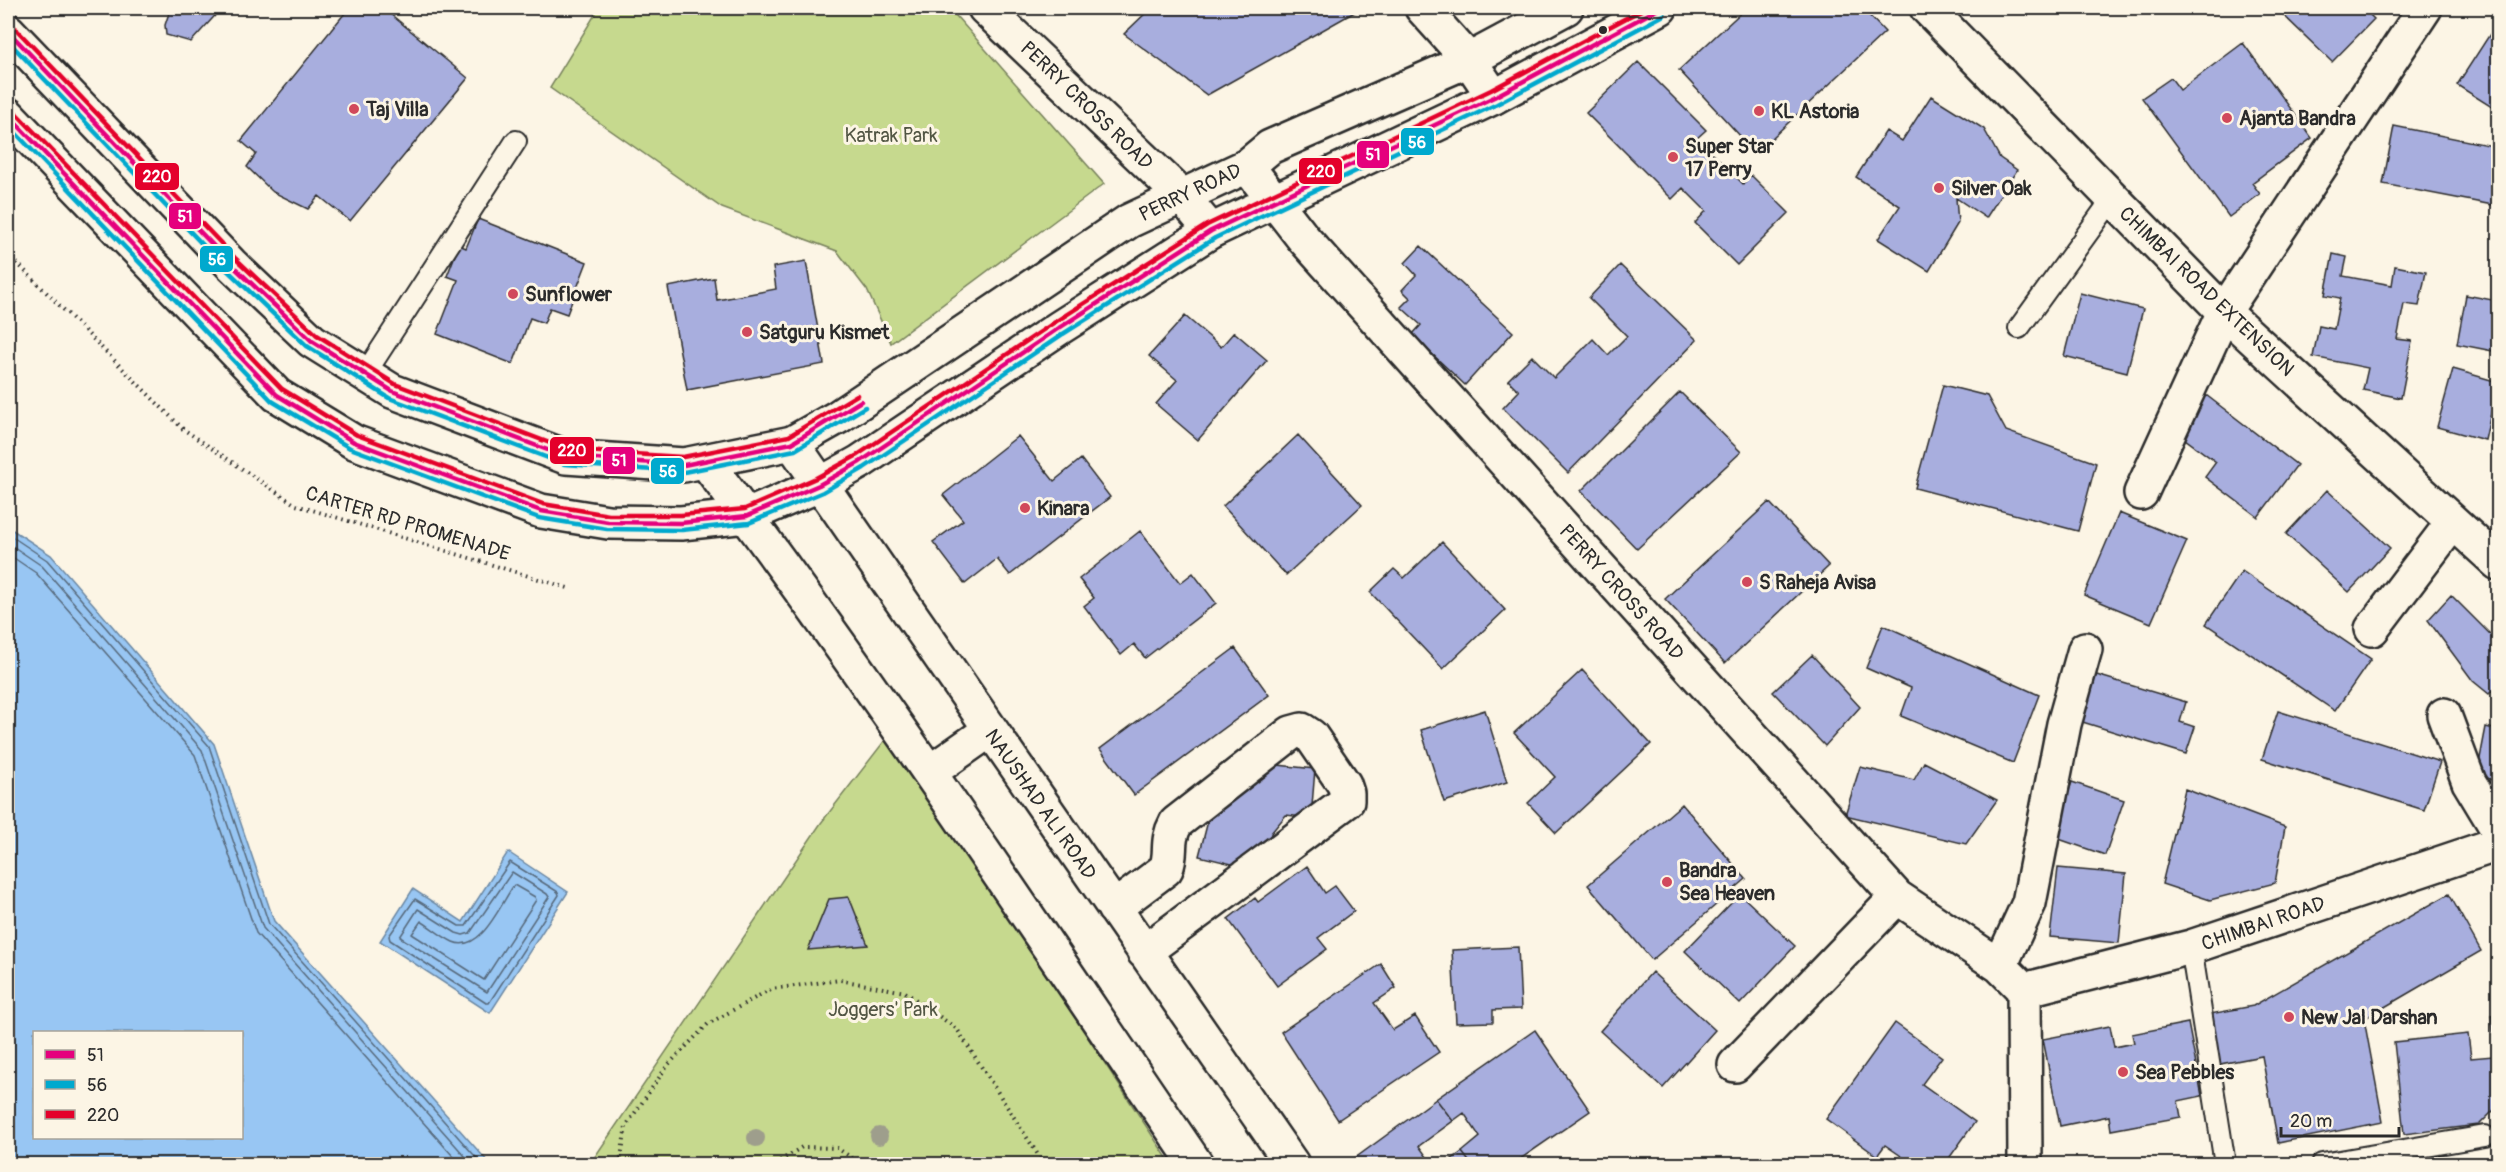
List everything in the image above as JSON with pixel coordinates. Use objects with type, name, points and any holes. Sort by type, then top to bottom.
[{"type":"street","name":"PERRY CROSS ROAD","points":[[985,8],[1182,196],[1211,231]]},
{"type":"street","points":[[1422,8],[1469,60],[1494,98]]},
{"type":"street","name":"PERRY ROAD","points":[[8,32],[239,271],[312,341],[392,391],[566,458],[684,465],[792,443],[838,417],[1129,221],[1247,165],[1270,147],[1469,60],[1566,8]]},
{"type":"street","points":[[8,115],[277,395],[354,442],[541,511],[608,522],[681,523],[747,516],[819,485],[860,462],[1059,328],[1211,231],[1494,98],[1660,8]]},
{"type":"street","name":"CHIMBAI ROAD EXTENSION","points":[[1927,8],[2224,312],[2499,562]]},
{"type":"street","points":[[2141,493],[2224,312],[2425,8]]},
{"type":"street","name":"PERRY CROSS ROAD","points":[[1247,165],[1304,239],[1897,897],[2000,966],[2024,990]]},
{"type":"street","name":"NAUSHAD ALI ROAD","points":[[792,443],[1292,1164]]},
{"type":"street","points":[[706,462],[930,772],[1196,1164]]},
{"type":"street","points":[[2372,629],[2453,522]]},
{"type":"street","points":[[2000,966],[2029,903],[2064,724],[2085,649]]},
{"type":"street","points":[[2444,715],[2469,782],[2499,830]]},
{"type":"street","points":[[930,772],[990,730]]},
{"type":"street","points":[[1114,908],[1166,869],[1170,861],[1168,842],[1176,824],[1291,733],[1302,730],[1311,736],[1344,784],[1347,801],[1144,952]]},
{"type":"street","name":"CHIMBAI ROAD","points":[[2024,990],[2191,947],[2499,844]]},
{"type":"street","points":[[1736,1065],[1897,897]]},
{"type":"street","points":[[2024,990],[2025,1164]]},
{"type":"lane","points":[[365,374],[516,141]]},
{"type":"lane","points":[[2019,328],[2112,198]]},
{"type":"lane","points":[[2191,947],[2225,1164]]},
{"type":"lane","points":[[2322,1164],[2485,1136]]},
{"type":"path","name":"CARTER RD PROMENADE","points":[[8,254],[183,429],[296,505],[568,588]]},
{"type":"path","points":[[620,1164],[626,1126],[667,1066],[708,1024],[771,989],[840,980],[904,992],[957,1029],[1044,1164]]},
{"type":"path","points":[[775,1164],[802,1147],[837,1148],[861,1164]]},
{"type":"green space","name":"Katrak Park","points":[[599,8],[949,8],[1104,184],[891,343],[867,290],[837,251],[722,208],[550,88]]},
{"type":"green space","name":"Joggers' Park","points":[[889,735],[1171,1164],[590,1164],[821,823]]},
{"type":"water","points":[[8,527],[51,555],[214,744],[274,921],[490,1164],[8,1164]]},
{"type":"water","points":[[508,852],[568,892],[490,1013],[380,941],[413,889],[463,922]]},
{"type":"building","points":[[167,8],[222,8],[191,42],[166,35],[165,25],[170,10]]},
{"type":"building","name":"Taj Villa","points":[[349,8],[383,8],[468,78],[350,221],[319,196],[308,209],[273,192],[247,167],[256,154],[241,141]]},
{"type":"building","points":[[1151,8],[1360,9],[1207,95],[1124,34]]},
{"type":"building","name":"KL Astoria","points":[[1746,8],[1862,8],[1885,32],[1756,153],[1679,70]]},
{"type":"building","points":[[2276,8],[2363,8],[2374,19],[2332,62]]},
{"type":"building","points":[[2490,34],[2498,40],[2498,111],[2457,85]]},
{"type":"building","name":"Ajanta Bandra","points":[[2243,43],[2312,138],[2252,183],[2260,194],[2229,217],[2142,98],[2171,78],[2180,90]]},
{"type":"building","name":"Super Star 17 Perry","points":[[1638,62],[1706,130],[1697,138],[1743,184],[1751,175],[1789,213],[1737,265],[1695,223],[1706,211],[1683,188],[1672,199],[1586,113]]},
{"type":"building","name":"Silver Oak","points":[[1931,96],[1984,129],[2000,158],[2017,170],[1986,218],[1956,198],[1958,223],[1929,271],[1878,239],[1900,206],[1856,177],[1886,131],[1902,141]]},
{"type":"building","points":[[2394,126],[2498,147],[2498,206],[2383,184]]},
{"type":"building","name":"Sunflower","points":[[478,219],[587,262],[567,314],[550,308],[544,323],[530,318],[513,364],[437,334],[458,280],[447,276],[459,245],[466,248]]},
{"type":"building","points":[[1421,246],[1513,332],[1465,385],[1412,335],[1421,325],[1401,307],[1410,298],[1402,290],[1416,275],[1405,263]]},
{"type":"building","points":[[2333,254],[2347,257],[2343,276],[2392,285],[2395,266],[2426,272],[2419,306],[2404,304],[2397,339],[2412,341],[2401,398],[2363,390],[2368,368],[2313,357],[2319,326],[2334,329],[2340,298],[2325,295]]},
{"type":"building","name":"Satguru Kismet","points":[[806,261],[824,364],[687,390],[668,287],[714,278],[717,300],[776,289],[773,267]]},
{"type":"building","points":[[1620,265],[1697,340],[1568,473],[1503,408],[1519,391],[1508,380],[1532,356],[1554,378],[1593,339],[1608,355],[1627,336],[1589,298]]},
{"type":"building","points":[[2080,293],[2143,309],[2127,372],[2064,356]]},
{"type":"building","points":[[2466,295],[2498,301],[2498,352],[2457,344]]},
{"type":"building","points":[[1185,316],[1221,347],[1234,332],[1267,360],[1198,440],[1156,404],[1177,380],[1149,356]]},
{"type":"building","points":[[2453,369],[2498,382],[2485,440],[2437,427]]},
{"type":"building","points":[[1943,385],[1987,396],[2006,431],[2096,463],[2078,531],[1915,488]]},
{"type":"building","points":[[1680,392],[1741,452],[1637,549],[1581,491]]},
{"type":"building","points":[[2206,395],[2297,465],[2258,517],[2205,477],[2216,462],[2177,433]]},
{"type":"building","points":[[1298,435],[1362,505],[1286,575],[1223,506]]},
{"type":"building","name":"Kinara","points":[[1018,436],[1054,481],[1081,459],[1110,497],[1010,575],[997,559],[965,584],[933,542],[963,520],[943,495]]},
{"type":"building","points":[[2327,490],[2390,548],[2349,592],[2286,534]]},
{"type":"building","name":"S Raheja Avisa","points":[[1769,502],[1829,566],[1725,663],[1665,599]]},
{"type":"building","points":[[2119,513],[2187,541],[2151,623],[2084,595]]},
{"type":"building","points":[[1140,531],[1180,583],[1193,573],[1216,603],[1145,658],[1134,644],[1121,655],[1084,606],[1094,598],[1079,579]]},
{"type":"building","points":[[1442,542],[1505,610],[1443,669],[1370,592],[1394,569],[1404,578]]},
{"type":"building","points":[[2242,571],[2371,659],[2335,711],[2206,624]]},
{"type":"building","points":[[2451,595],[2498,642],[2498,685],[2489,694],[2473,681],[2428,620]]},
{"type":"building","points":[[1883,625],[2039,695],[2013,763],[1901,716],[1911,688],[1866,668]]},
{"type":"building","points":[[1235,648],[1269,695],[1134,795],[1100,749]]},
{"type":"building","points":[[1812,655],[1860,707],[1825,746],[1773,692]]},
{"type":"building","points":[[1582,670],[1651,744],[1556,833],[1528,803],[1555,777],[1514,733]]},
{"type":"building","points":[[2090,673],[2186,702],[2180,722],[2195,727],[2186,754],[2076,720]]},
{"type":"building","points":[[1485,710],[1507,782],[1444,802],[1421,730]]},
{"type":"building","points":[[2278,711],[2440,762],[2424,810],[2262,759]]},
{"type":"building","points":[[2486,727],[2498,730],[2498,782],[2477,774]]},
{"type":"building","points":[[1924,762],[1997,800],[1966,844],[1845,815],[1860,767],[1914,780]]},
{"type":"building","points":[[1257,763],[1315,769],[1311,818],[1286,815],[1271,833],[1269,849],[1248,868],[1199,856],[1210,813]]},
{"type":"building","points":[[2072,782],[2124,800],[2105,855],[2053,837]]},
{"type":"building","points":[[2185,789],[2285,827],[2275,883],[2210,900],[2162,884]]},
{"type":"building","name":"Bandra Sea Heaven","points":[[1682,804],[1746,879],[1652,960],[1588,885]]},
{"type":"building","points":[[1307,866],[1325,893],[1335,886],[1354,911],[1318,938],[1327,949],[1277,986],[1228,919],[1255,898],[1258,902]]},
{"type":"building","points":[[2058,868],[2126,874],[2119,943],[2050,937]]},
{"type":"building","points":[[1740,894],[1795,946],[1740,1004],[1685,951]]},
{"type":"building","name":"New Jal Darshan","points":[[2449,894],[2481,951],[2364,1019],[2383,1122],[2278,1143],[2262,1056],[2220,1064],[2210,1014],[2253,1006]]},
{"type":"building","points":[[849,897],[868,945],[808,950],[829,899]]},
{"type":"building","points":[[1518,947],[1521,1009],[1493,1010],[1493,1022],[1456,1023],[1452,950]]},
{"type":"building","points":[[1381,964],[1396,988],[1374,1003],[1393,1030],[1415,1016],[1439,1052],[1338,1120],[1281,1032]]},
{"type":"building","points":[[1652,972],[1715,1030],[1663,1088],[1600,1031]]},
{"type":"building","points":[[2498,1014],[2498,1073],[2491,1015]]},
{"type":"building","points":[[1895,1023],[1942,1057],[1922,1084],[1975,1122],[1945,1164],[1913,1164],[1885,1145],[1877,1156],[1826,1119]]},
{"type":"building","name":"Sea Pebbles","points":[[2188,1023],[2202,1096],[2178,1101],[2181,1117],[2111,1130],[2109,1116],[2060,1126],[2043,1039],[2110,1026],[2114,1047],[2134,1043],[2132,1034]]},
{"type":"building","points":[[1535,1030],[1590,1111],[1513,1164],[1471,1164],[1462,1152],[1480,1137],[1464,1113],[1453,1121],[1436,1099]]},
{"type":"building","points":[[2468,1034],[2471,1058],[2493,1056],[2498,1106],[2479,1125],[2404,1134],[2394,1042]]},
{"type":"building","points":[[1436,1099],[1453,1121],[1419,1146],[1432,1164],[1347,1164]]},
{"type":"building","points":[[1462,1152],[1471,1164],[1445,1164]]},
{"type":"transit line","name":"220","points":[[13,110],[282,389],[357,435],[543,504],[609,515],[681,515],[745,509],[816,478],[856,456],[1055,322],[1207,225],[1491,90],[1645,8]]},
{"type":"transit line","name":"51","points":[[8,115],[277,395],[354,442],[541,511],[608,522],[681,523],[747,516],[819,485],[860,462],[1059,328],[1211,231],[1494,97],[1660,8]]},
{"type":"transit line","name":"56","points":[[8,125],[272,401],[350,448],[539,518],[607,529],[682,530],[749,523],[823,492],[864,468],[1063,334],[1215,238],[1497,104],[1664,15]]},
{"type":"transit line","name":"220","points":[[13,26],[236,259],[317,335],[395,384],[568,450],[683,457],[789,436],[857,395]]},
{"type":"transit line","name":"51","points":[[8,31],[231,264],[312,341],[392,391],[566,457],[684,465],[792,443],[861,401]]},
{"type":"transit line","name":"56","points":[[8,41],[226,269],[307,346],[389,398],[564,464],[684,472],[795,450],[865,407]]},
{"type":"place","name":"Taj Villa","points":[[354,109]]},
{"type":"place","name":"KL Astoria","points":[[1759,111]]},
{"type":"place","name":"Ajanta Bandra","points":[[2227,118]]},
{"type":"place","name":"Super Star 17 Perry","points":[[1673,157]]},
{"type":"place","name":"Silver Oak","points":[[1939,188]]},
{"type":"place","name":"Sunflower","points":[[513,294]]},
{"type":"place","name":"Satguru Kismet","points":[[747,332]]},
{"type":"place","name":"Kinara","points":[[1025,508]]},
{"type":"place","name":"S Raheja Avisa","points":[[1747,582]]},
{"type":"place","name":"Bandra Sea Heaven","points":[[1667,882]]},
{"type":"place","name":"New Jal Darshan","points":[[2289,1017]]},
{"type":"place","name":"Sea Pebbles","points":[[2123,1072]]}]
